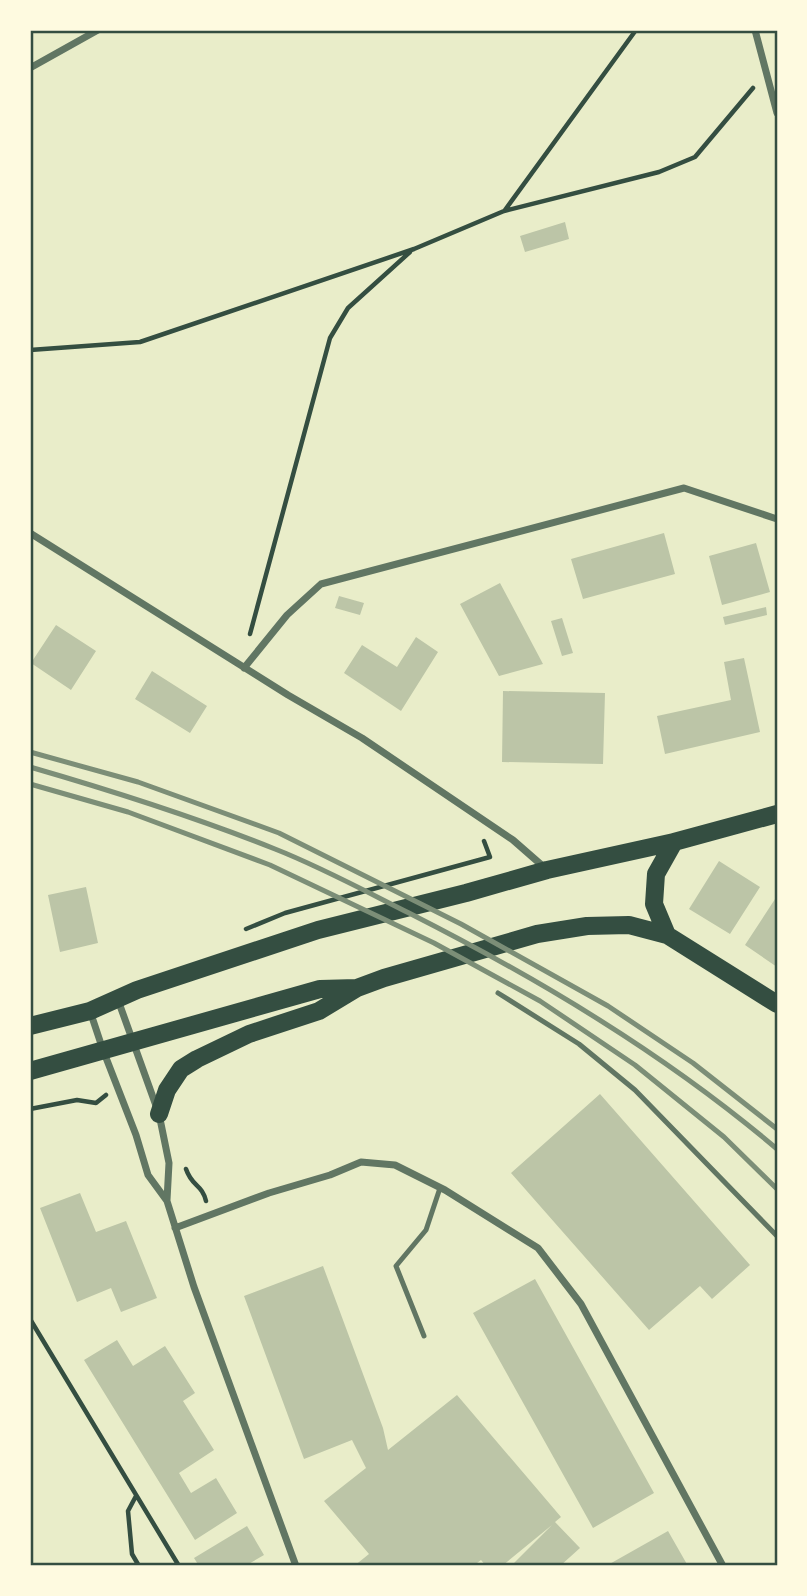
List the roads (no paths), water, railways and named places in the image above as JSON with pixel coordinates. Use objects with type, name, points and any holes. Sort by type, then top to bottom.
[{"type":"main road","points":[[30,1026],[90,1011],[137,990],[318,930],[777,814]]},
{"type":"main road","points":[[667,935],[654,904],[655,884],[656,874],[674,842]]},
{"type":"main road","points":[[159,1114],[167,1090],[181,1069],[249,1034],[319,1011],[357,988],[384,978],[537,934],[587,926],[629,925],[667,935],[777,1004]]},
{"type":"main road","points":[[30,1071],[320,989],[357,988]]},
{"type":"street","points":[[30,68],[98,30]]},
{"type":"street","points":[[755,30],[777,113]]},
{"type":"street","points":[[244,668],[287,615],[321,584],[684,488],[777,519]]},
{"type":"street","points":[[30,533],[244,668],[362,738],[513,840],[547,870]]},
{"type":"street","points":[[118,999],[159,1114],[169,1163],[167,1201],[175,1228],[296,1566]]},
{"type":"street","points":[[90,1011],[148,1175],[167,1201]]},
{"type":"street","points":[[175,1228],[330,1175],[360,1162],[395,1165],[440,1188],[538,1248],[581,1304],[723,1566]]},
{"type":"lane","points":[[498,993],[579,1044],[635,1090],[777,1236]]},
{"type":"lane","points":[[424,1336],[396,1266],[426,1230],[440,1188]]},
{"type":"railway","points":[[30,752],[138,782],[279,833],[461,924],[608,1006],[693,1063],[777,1129]]},
{"type":"railway","points":[[30,767],[154,805],[245,837],[343,880],[458,938],[506,964],[646,1050],[691,1081],[777,1149]]},
{"type":"railway","points":[[30,784],[128,812],[270,865],[434,943],[540,1001],[635,1065],[724,1137],[777,1189]]}]
